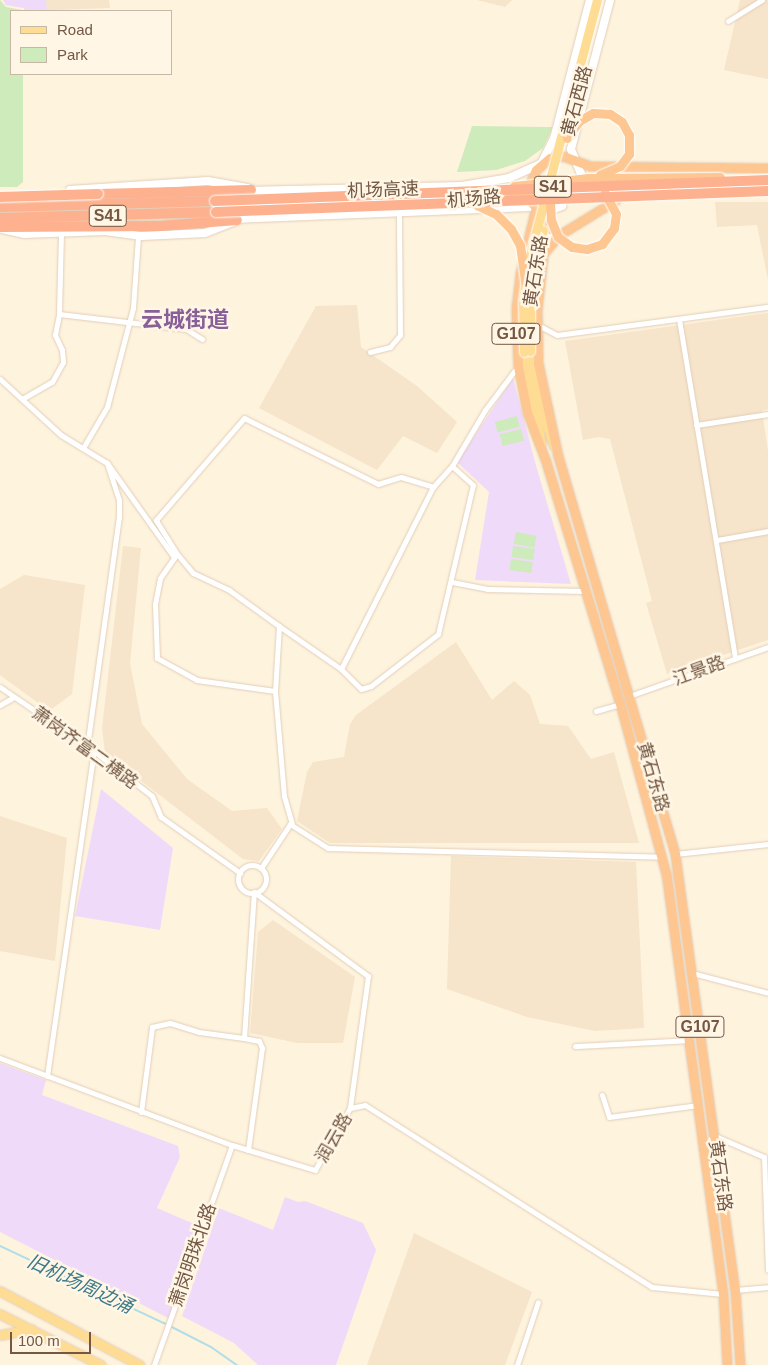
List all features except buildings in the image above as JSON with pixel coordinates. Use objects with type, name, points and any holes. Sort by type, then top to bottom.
[{"type":"highway","points":[[547,201],[551,220],[558,237],[572,247],[596,247],[611,234],[616,214],[610,198],[590,182],[614,170],[624,162],[630,145],[626,128],[614,116],[593,113],[579,122],[567,138]]},
{"type":"highway","points":[[541,164],[558,156],[576,163],[624,166],[768,168]]},
{"type":"highway","name":"G107","points":[[541,164],[530,186],[531,202],[536,207],[516,298],[518,366],[527,412],[545,459]]},
{"type":"highway","points":[[624,166],[617,179],[624,196]]},
{"type":"highway","name":"机场路","points":[[723,182],[768,176]]},
{"type":"highway","name":"机场高速","points":[[0,206],[768,180]]},
{"type":"highway","name":"机场路","points":[[0,219],[208,214],[265,205],[465,201],[590,182]]},
{"type":"highway","name":"机场路","points":[[351,202],[590,182],[723,182],[768,186]]},
{"type":"highway","points":[[0,197],[251,190]]},
{"type":"highway","name":"机场高速","points":[[0,219],[768,190]]},
{"type":"highway","points":[[525,253],[536,249],[543,254],[560,234],[624,196],[768,194]]},
{"type":"highway","name":"机场路","points":[[0,206],[13,204],[211,199],[265,205]]},
{"type":"highway","points":[[465,201],[492,211],[511,229],[520,246],[525,282]]},
{"type":"highway","points":[[0,227],[160,226],[237,220]]},
{"type":"highway","points":[[532,224],[542,221],[549,229]]},
{"type":"highway","name":"G107","points":[[543,254],[536,324],[540,376],[558,456]]},
{"type":"highway","name":"黄石东路","points":[[558,456],[675,854],[735,1290],[740,1365]]},
{"type":"highway","name":"黄石东路","points":[[545,459],[620,704],[662,856],[723,1294],[727,1365]]},
{"type":"main road","points":[[211,199],[251,190],[452,186],[504,179],[541,164],[549,151],[559,119],[590,0]]},
{"type":"main road","name":"黄石西路","points":[[547,201],[597,0]]},
{"type":"main road","name":"黄石西路","points":[[547,201],[567,138],[603,0]]},
{"type":"main road","points":[[543,254],[555,212],[574,197],[581,180],[571,153],[610,0]]},
{"type":"main road","points":[[559,119],[577,124]]},
{"type":"main road","points":[[13,204],[40,192],[165,183],[220,181],[251,190]]},
{"type":"main road","points":[[452,186],[456,194],[454,211]]},
{"type":"main road","points":[[574,197],[624,196]]},
{"type":"main road","name":"黄石东路","points":[[545,459],[527,352],[525,282],[547,201]]},
{"type":"main road","name":"黄石东路","points":[[547,201],[532,281],[527,352],[542,416],[558,456]]},
{"type":"main road","points":[[0,227],[16,233],[105,231],[138,236],[205,233],[237,220],[265,205]]},
{"type":"main road","points":[[208,214],[237,220],[536,207],[551,210],[562,206]]},
{"type":"main road","points":[[0,1291],[140,1365]]},
{"type":"main road","points":[[0,1314],[101,1365]]},
{"type":"main road","points":[[0,1335],[33,1329]]},
{"type":"street","points":[[728,22],[762,0]]},
{"type":"street","points":[[370,352],[394,344],[402,329],[399,213]]},
{"type":"street","points":[[22,399],[52,382],[63,362],[62,350],[55,335],[59,314],[61,233]]},
{"type":"street","points":[[83,448],[107,407],[133,308],[138,236]]},
{"type":"street","points":[[536,324],[557,335],[768,307]]},
{"type":"street","points":[[59,314],[186,329],[202,339]]},
{"type":"street","points":[[679,319],[735,658]]},
{"type":"street","points":[[341,669],[433,487],[452,466],[480,417],[518,366]]},
{"type":"street","points":[[0,379],[61,435],[106,463],[175,555],[193,573],[229,590],[341,669],[361,689],[371,686],[438,634],[452,582],[473,485],[452,466]]},
{"type":"street","points":[[696,425],[768,414]]},
{"type":"street","points":[[175,555],[156,520],[244,418],[378,484],[401,477],[433,487]]},
{"type":"street","points":[[87,746],[119,517],[119,500],[106,463]]},
{"type":"street","points":[[717,540],[768,531]]},
{"type":"street","points":[[175,555],[160,578],[155,604],[157,658],[197,680],[275,691]]},
{"type":"street","points":[[452,582],[487,589],[585,591]]},
{"type":"street","points":[[278,626],[275,691],[284,796],[292,824],[328,848],[662,856]]},
{"type":"street","name":"江景路","points":[[630,696],[768,647]]},
{"type":"street","name":"萧岗齐富二横路","points":[[0,687],[94,751],[152,796],[161,817],[240,874]]},
{"type":"street","points":[[0,705],[14,697]]},
{"type":"street","points":[[596,711],[620,704]]},
{"type":"street","points":[[47,1076],[94,751]]},
{"type":"street","points":[[261,868],[292,824]]},
{"type":"street","points":[[675,854],[768,844]]},
{"type":"street","points":[[261,868],[250,865],[240,874],[243,889],[254,892],[368,976],[350,1108]]},
{"type":"street","points":[[254,892],[263,888],[266,881],[261,868]]},
{"type":"street","points":[[244,1038],[254,892]]},
{"type":"street","points":[[692,973],[768,993]]},
{"type":"street","points":[[141,1112],[152,1026],[170,1023],[199,1032],[259,1041],[262,1048],[248,1150]]},
{"type":"street","points":[[575,1046],[688,1040]]},
{"type":"street","name":"润云路","points":[[0,1058],[232,1145],[315,1170],[350,1108],[366,1105],[652,1286],[723,1294]]},
{"type":"street","points":[[602,1095],[609,1118],[698,1105]]},
{"type":"street","points":[[714,1136],[764,1157],[768,1270]]},
{"type":"street","name":"萧岗明珠北路","points":[[154,1365],[232,1145]]},
{"type":"street","points":[[735,1290],[768,1287]]},
{"type":"street","points":[[517,1365],[538,1302]]},
{"type":"shaded area","points":[[3,0],[109,0],[110,8],[25,10],[24,8],[6,5]]},
{"type":"shaded area","points":[[3,0],[46,0],[47,10],[25,10],[24,8],[6,5]]},
{"type":"shaded area","points":[[477,0],[512,0],[505,7]]},
{"type":"shaded area","points":[[740,0],[768,0],[768,79],[724,70]]},
{"type":"shaded area","points":[[715,202],[768,202],[768,280],[757,225],[717,227]]},
{"type":"shaded area","points":[[357,305],[361,347],[417,386],[457,422],[437,453],[403,436],[377,470],[259,408],[316,306]]},
{"type":"shaded area","points":[[768,313],[768,409],[762,411],[768,451],[768,640],[667,674],[646,603],[652,601],[610,439],[598,437],[583,440],[565,341]]},
{"type":"shaded area","points":[[513,378],[537,469],[571,584],[475,580],[489,492],[457,462]]},
{"type":"shaded area","points":[[123,546],[141,548],[130,663],[142,724],[187,779],[232,811],[267,808],[282,829],[259,861],[243,859],[105,753],[102,728]]},
{"type":"shaded area","points":[[24,575],[85,585],[72,694],[49,711],[0,675],[0,589]]},
{"type":"shaded area","points":[[456,642],[492,700],[514,681],[530,695],[540,724],[568,726],[591,759],[614,752],[639,843],[330,843],[297,821],[307,772],[313,762],[344,757],[350,724],[356,715]]},
{"type":"shaded area","points":[[101,789],[173,848],[160,930],[75,916]]},
{"type":"shaded area","points":[[0,816],[67,838],[55,961],[0,951]]},
{"type":"shaded area","points":[[451,856],[636,862],[644,1028],[595,1031],[527,1017],[447,989]]},
{"type":"shaded area","points":[[273,920],[355,977],[343,1043],[297,1043],[250,1033],[258,932]]},
{"type":"shaded area","points":[[0,1063],[46,1080],[42,1095],[178,1146],[180,1157],[157,1208],[201,1227],[170,1319],[0,1232]]},
{"type":"shaded area","points":[[285,1197],[298,1202],[305,1201],[363,1223],[376,1250],[336,1365],[258,1365],[234,1343],[182,1316],[219,1208],[273,1230]]},
{"type":"shaded area","points":[[414,1233],[532,1292],[505,1365],[367,1365]]},
{"type":"green space","points":[[0,0],[6,7],[22,10],[10,10],[10,75],[23,75],[23,182],[17,187],[0,187]]},
{"type":"green space","points":[[472,126],[553,127],[543,148],[525,161],[496,170],[457,172]]},
{"type":"green space","points":[[517,416],[520,427],[498,433],[495,422]]},
{"type":"green space","points":[[521,429],[524,441],[503,446],[500,434]]},
{"type":"green space","points":[[516,532],[537,536],[534,548],[514,544]]},
{"type":"green space","points":[[513,546],[535,549],[533,560],[511,557]]},
{"type":"green space","points":[[511,559],[533,562],[531,573],[509,570]]},
{"type":"waterway","name":"旧机场周边涌","points":[[0,1246],[164,1323],[211,1347],[237,1365]]},
{"type":"district","name":"云城街道","points":[[185,320]]}]
